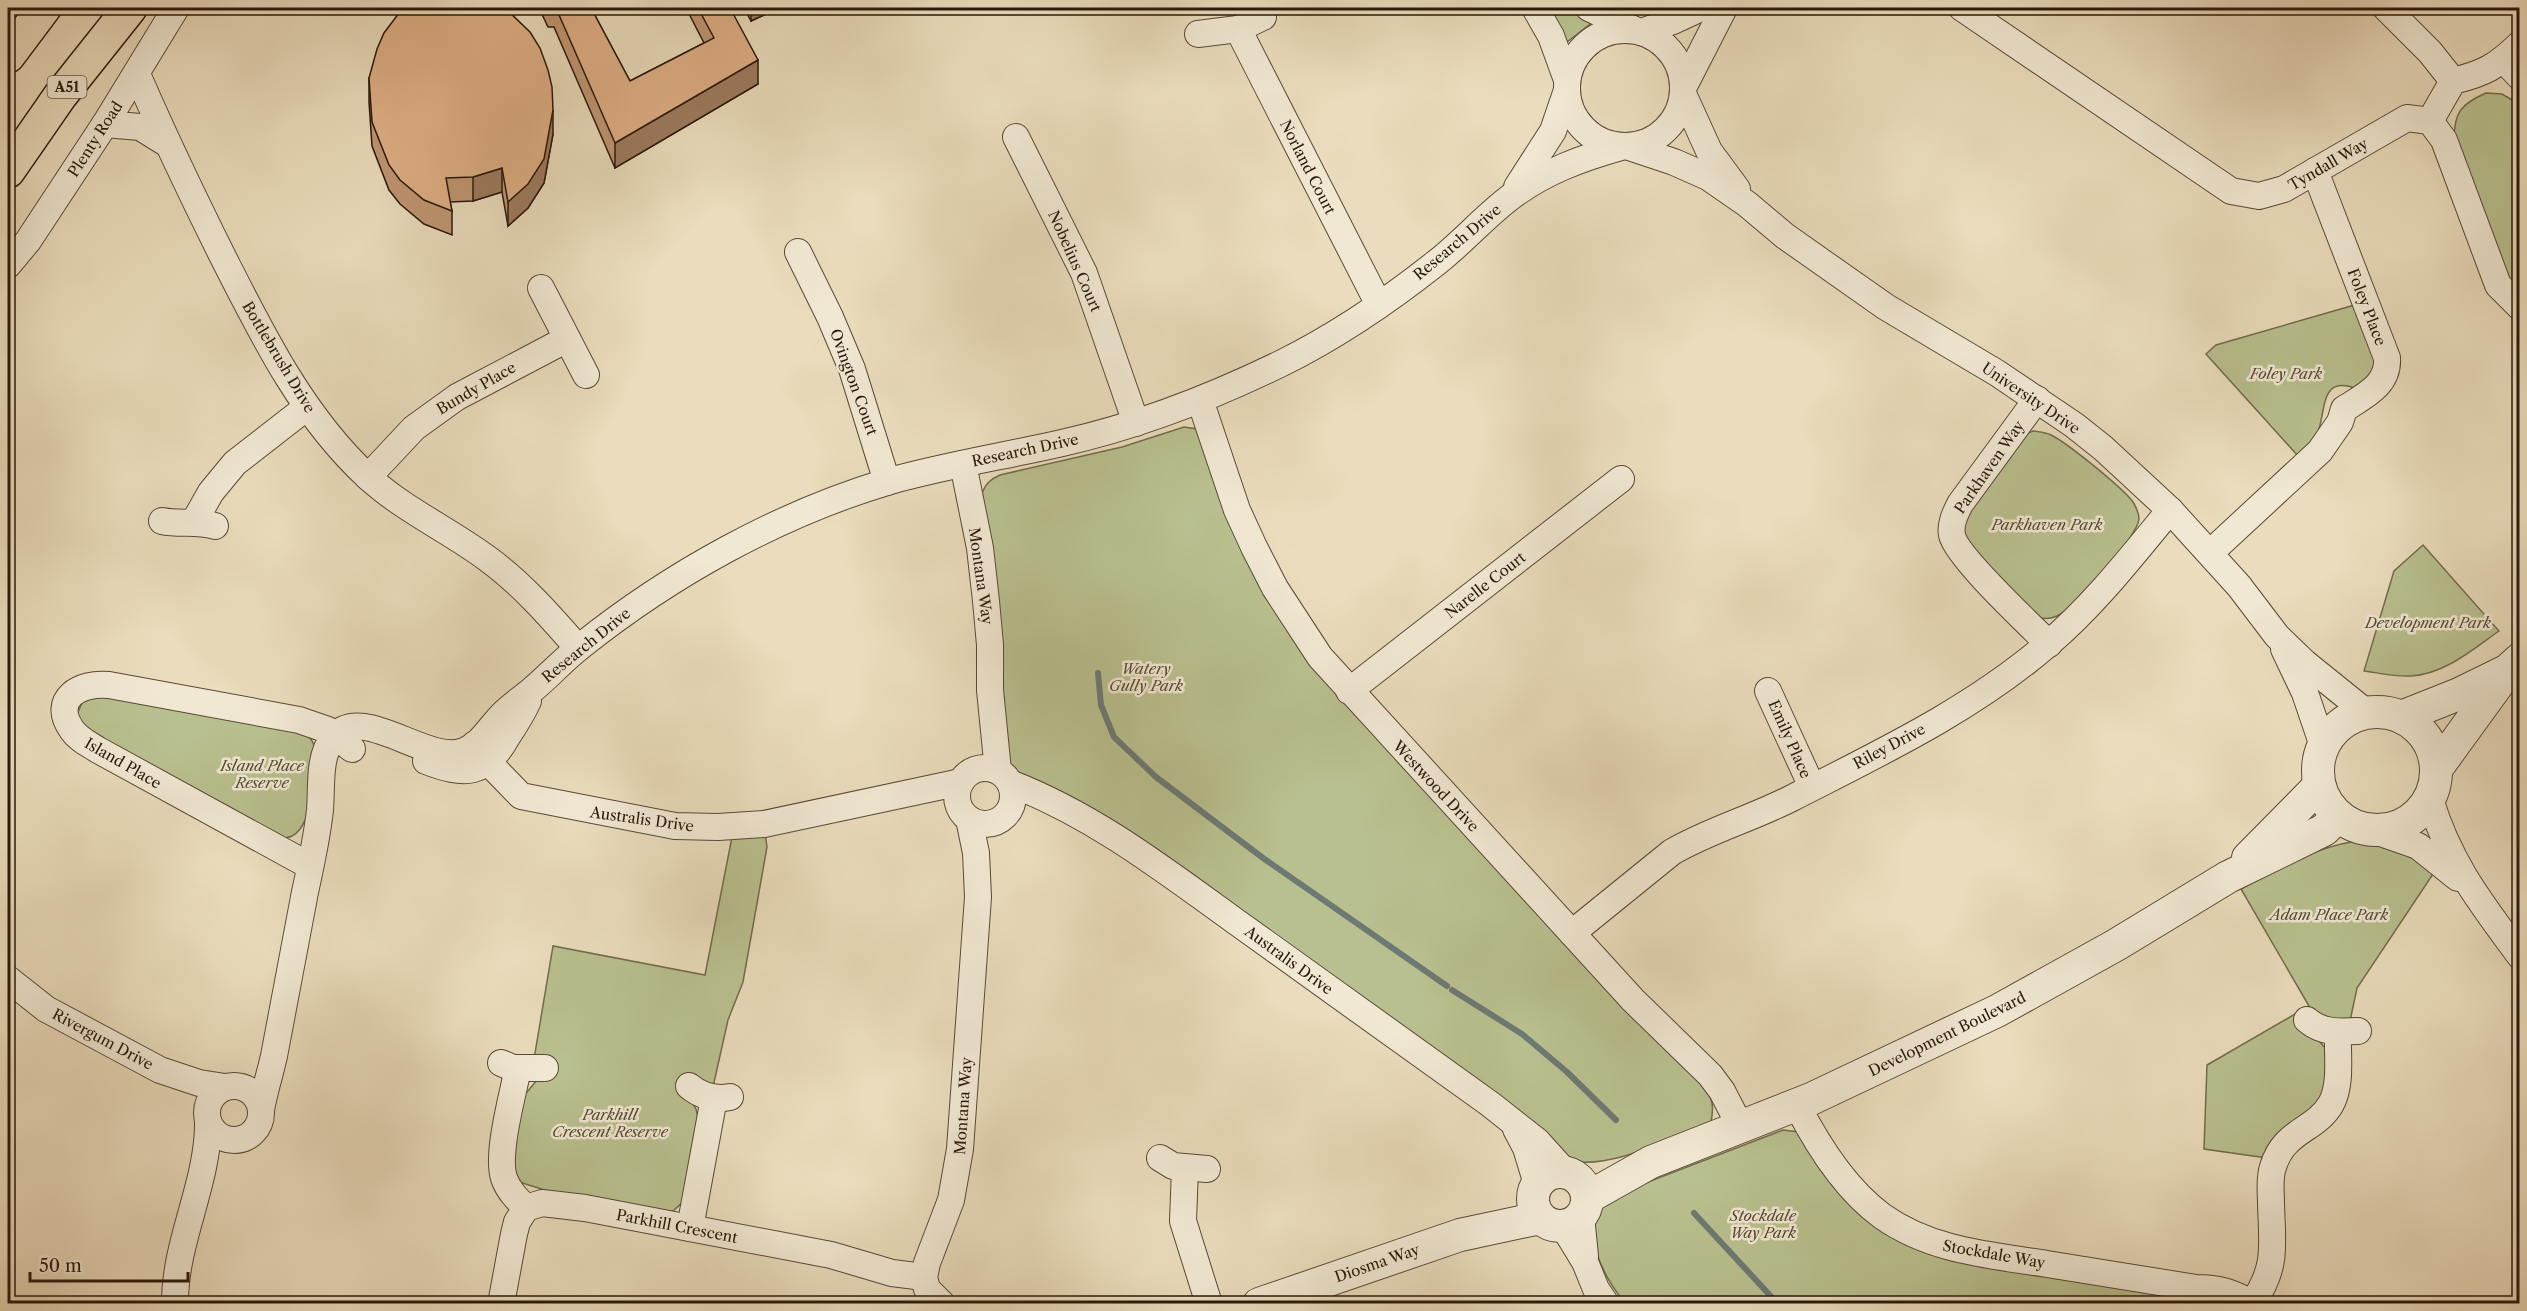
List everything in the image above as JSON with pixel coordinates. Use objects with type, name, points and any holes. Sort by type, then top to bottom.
[{"type":"highway","points":[[8,56],[44,8]]},
{"type":"highway","name":"A51","points":[[8,171],[60,96],[130,8]]},
{"type":"street","name":"Plenty Road","points":[[8,265],[28,241],[105,124],[176,8]]},
{"type":"street","points":[[1535,8],[1551,36],[1567,85],[1569,104],[1574,117],[1594,138],[1607,144],[1625,147],[1651,141],[1661,135],[1676,118],[1684,91],[1724,8]]},
{"type":"street","points":[[1589,8],[1654,37],[1666,46],[1676,58],[1682,72],[1684,91]]},
{"type":"street","points":[[1567,85],[1577,55],[1596,37],[1609,32],[1638,31],[1701,8]]},
{"type":"street","name":"Tyndall Way","points":[[1962,8],[2231,191],[2259,195],[2284,189],[2408,118],[2430,121]]},
{"type":"street","points":[[2386,8],[2430,52],[2454,81]]},
{"type":"street","points":[[1198,34],[1238,28],[1263,17]]},
{"type":"street","name":"Norland Court","points":[[1238,28],[1379,305]]},
{"type":"street","points":[[2514,60],[2483,74],[2454,81],[2430,121],[2444,140],[2498,285],[2520,307]]},
{"type":"street","name":"Bottlebrush Drive","points":[[137,74],[166,142],[261,333],[307,407],[368,477],[424,519],[468,545],[506,573],[578,648]]},
{"type":"street","name":"Research Drive","points":[[1510,198],[1553,131],[1567,85]]},
{"type":"street","name":"University Drive","points":[[1684,91],[1709,152],[1747,204]]},
{"type":"street","points":[[105,124],[140,127],[166,142]]},
{"type":"street","name":"Nobelius Court","points":[[1016,137],[1084,273],[1136,423]]},
{"type":"street","name":"Research Drive","points":[[343,742],[350,727],[372,729],[444,753],[464,751],[482,754],[513,704],[578,648],[627,611],[700,565],[795,517],[888,482],[1060,444],[1136,423],[1200,400],[1288,360],[1379,305],[1437,263],[1510,198],[1555,169],[1625,147]]},
{"type":"street","name":"University Drive","points":[[1625,147],[1693,170],[1747,204],[1785,236],[1886,308],[2037,399],[2103,448],[2170,510],[2211,552],[2277,636],[2305,663],[2367,713]]},
{"type":"street","name":"Foley Place","points":[[2211,552],[2320,451],[2340,422],[2344,409],[2379,385],[2388,366],[2387,358],[2315,171]]},
{"type":"street","name":"Ovington Court","points":[[798,252],[830,317],[852,369],[888,482]]},
{"type":"street","points":[[541,288],[586,375]]},
{"type":"street","name":"Bundy Place","points":[[368,477],[414,428],[456,397],[567,339]]},
{"type":"street","name":"Parkhaven Way","points":[[2037,399],[1960,504],[1954,516],[1952,534],[1961,553],[2049,644]]},
{"type":"street","name":"Westwood Drive","points":[[1200,400],[1237,510],[1254,547],[1297,624],[1320,657],[1633,1000],[1710,1075],[1722,1091],[1741,1128]]},
{"type":"street","points":[[162,521],[178,524],[205,524],[212,492],[235,464],[307,407]]},
{"type":"street","name":"Montana Way","points":[[963,464],[980,548],[990,645],[986,777]]},
{"type":"street","name":"Narelle Court","points":[[1349,691],[1621,479]]},
{"type":"street","name":"Riley Drive","points":[[1572,933],[1672,852],[1689,842],[1812,787],[1928,726],[2009,674],[2049,644],[2108,585],[2170,510]]},
{"type":"street","name":"University Drive","points":[[2277,636],[2305,693],[2323,746]]},
{"type":"street","points":[[2402,717],[2459,694],[2514,665]]},
{"type":"street","points":[[2437,768],[2514,665]]},
{"type":"street","name":"Island Place","points":[[310,866],[77,737],[70,729],[65,709],[72,694],[78,688],[98,684],[299,720],[328,730],[343,742]]},
{"type":"street","name":"Emily Place","points":[[1768,691],[1812,787]]},
{"type":"street","points":[[2375,831],[2394,828],[2411,820],[2430,799],[2436,784],[2437,768],[2427,739],[2412,723],[2402,717],[2379,712],[2356,716],[2337,727],[2323,746],[2318,765],[2319,786],[2323,797],[2338,816],[2355,827],[2375,831],[2418,846],[2472,890]]},
{"type":"street","points":[[196,1194],[213,1168],[240,1139],[254,1132],[261,1118],[320,813],[343,742]]},
{"type":"street","name":"Australis Drive","points":[[482,754],[514,790],[531,800],[675,826],[744,827],[903,796],[986,777],[1061,807],[1104,829],[1160,867],[1512,1121],[1537,1141],[1560,1198]]},
{"type":"street","points":[[986,777],[1013,798],[1002,817],[983,824],[965,813],[957,795],[986,777]]},
{"type":"street","name":"Development Boulevard","points":[[2228,877],[2319,786]]},
{"type":"street","name":"Australis Drive","points":[[903,796],[965,813]]},
{"type":"street","points":[[2430,799],[2452,858],[2472,890],[2520,956]]},
{"type":"street","name":"Australis Drive","points":[[1002,817],[1028,808],[1061,807]]},
{"type":"street","name":"Montana Way","points":[[924,1277],[927,1263],[951,1200],[958,1165],[978,897],[976,853],[965,813]]},
{"type":"street","name":"Development Boulevard","points":[[1560,1198],[1804,1102],[1997,1011],[2116,945],[2228,877],[2324,830],[2338,816]]},
{"type":"street","name":"Montana Way","points":[[978,897],[1002,817]]},
{"type":"street","name":"Rivergum Drive","points":[[8,979],[46,1009],[160,1070],[199,1083],[230,1086]]},
{"type":"street","name":"Rivergum Drive","points":[[8,1000],[46,1009]]},
{"type":"street","points":[[2252,1303],[2265,1284],[2272,1260],[2272,1170],[2282,1146],[2322,1115],[2330,1105],[2348,1031],[2320,1029],[2307,1020]]},
{"type":"street","points":[[175,1304],[177,1281],[208,1146],[207,1117],[212,1097],[230,1086],[243,1083],[263,1066],[277,1040]]},
{"type":"street","points":[[501,1304],[514,1234],[526,1208],[510,1190],[502,1170],[510,1065],[545,1068]]},
{"type":"street","name":"Rivergum Drive","points":[[160,1070],[207,1117]]},
{"type":"street","points":[[230,1086],[242,1086],[256,1096],[261,1110]]},
{"type":"street","points":[[689,1086],[702,1096],[723,1097],[690,1228]]},
{"type":"street","name":"Stockdale Way","points":[[1804,1102],[1811,1131],[1843,1177],[1865,1202],[1905,1231],[1927,1241],[1975,1253],[2196,1288],[2214,1288],[2233,1293],[2252,1303]]},
{"type":"street","points":[[207,1117],[212,1128],[224,1138],[240,1139]]},
{"type":"street","points":[[1160,1158],[1173,1166],[1196,1168],[1183,1221],[1209,1304]]},
{"type":"street","points":[[1560,1198],[1596,1289],[1606,1304]]},
{"type":"street","name":"Diosma Way","points":[[1259,1304],[1560,1198]]},
{"type":"street","name":"Parkhill Crescent","points":[[526,1208],[542,1203],[555,1203],[831,1255],[892,1273],[924,1277]]},
{"type":"street","points":[[924,1277],[927,1289],[942,1304]]},
{"type":"street","name":"Stockdale Way","points":[[2196,1288],[2233,1304]]},
{"type":"green space","points":[[1543,8],[1578,8],[1594,21],[1567,42]]},
{"type":"green space","points":[[2486,93],[2502,94],[2519,104],[2519,299],[2503,282],[2454,140],[2455,122],[2461,110],[2470,101]]},
{"type":"green space","name":"Foley Park","points":[[2358,304],[2379,364],[2359,390],[2337,386],[2330,390],[2326,397],[2316,437],[2298,456],[2206,354],[2216,345]]},
{"type":"green space","name":"Watery Gully Park","points":[[1184,427],[1197,429],[1242,547],[1704,1086],[1712,1103],[1711,1122],[1618,1158],[1580,1162],[1564,1159],[1014,774],[1007,765],[982,493],[989,482],[1000,475],[1122,447]]},
{"type":"green space","name":"Parkhaven Park","points":[[2033,431],[2051,435],[2094,466],[2127,495],[2134,504],[2139,517],[2136,528],[2128,540],[2090,587],[2065,611],[2048,618],[2039,618],[1991,572],[1979,559],[1964,532],[1963,519],[2026,434]]},
{"type":"green space","name":"Development Park","points":[[2423,545],[2499,631],[2458,660],[2435,671],[2399,676],[2364,671],[2394,571]]},
{"type":"green space","name":"Island Place Reserve","points":[[96,693],[307,734],[316,748],[318,765],[309,807],[300,829],[292,836],[280,839],[85,733],[77,714],[83,701]]},
{"type":"green space","name":"Parkhill Crescent Reserve","points":[[765,833],[767,847],[743,982],[728,1020],[713,1087],[690,1099],[696,1109],[699,1122],[686,1199],[672,1212],[554,1193],[519,1182],[510,1162],[522,1098],[537,1080],[534,1059],[553,946],[705,975],[732,837]]},
{"type":"green space","name":"Adam Place Park","points":[[2356,841],[2378,841],[2437,868],[2357,988],[2350,1021],[2319,1041],[2326,1049],[2325,1098],[2267,1158],[2204,1149],[2207,1065],[2309,1006],[2241,889],[2310,854]]},
{"type":"green space","name":"Stockdale Way Park","points":[[1783,1130],[1799,1132],[1885,1229],[2176,1296],[2171,1304],[1845,1304],[1842,1301],[1839,1304],[1625,1303],[1602,1267],[1593,1239],[1593,1225],[1597,1212],[1606,1201],[1622,1192]]},
{"type":"building","points":[[405,8],[505,8],[530,32],[540,48],[552,87],[553,110],[544,159],[528,184],[508,202],[502,168],[473,177],[446,178],[452,211],[424,200],[400,180],[389,165],[372,122],[369,78],[384,33]]},
{"type":"building","points":[[556,8],[591,8],[630,81],[714,38],[698,8],[730,8],[758,60],[615,143]]},
{"type":"waterway","points":[[1098,673],[1101,705],[1114,737],[1156,777],[1263,858],[1447,986]]},
{"type":"waterway","points":[[1452,990],[1522,1034],[1567,1072],[1616,1120]]},
{"type":"waterway","points":[[1694,1213],[1778,1304]]}]
